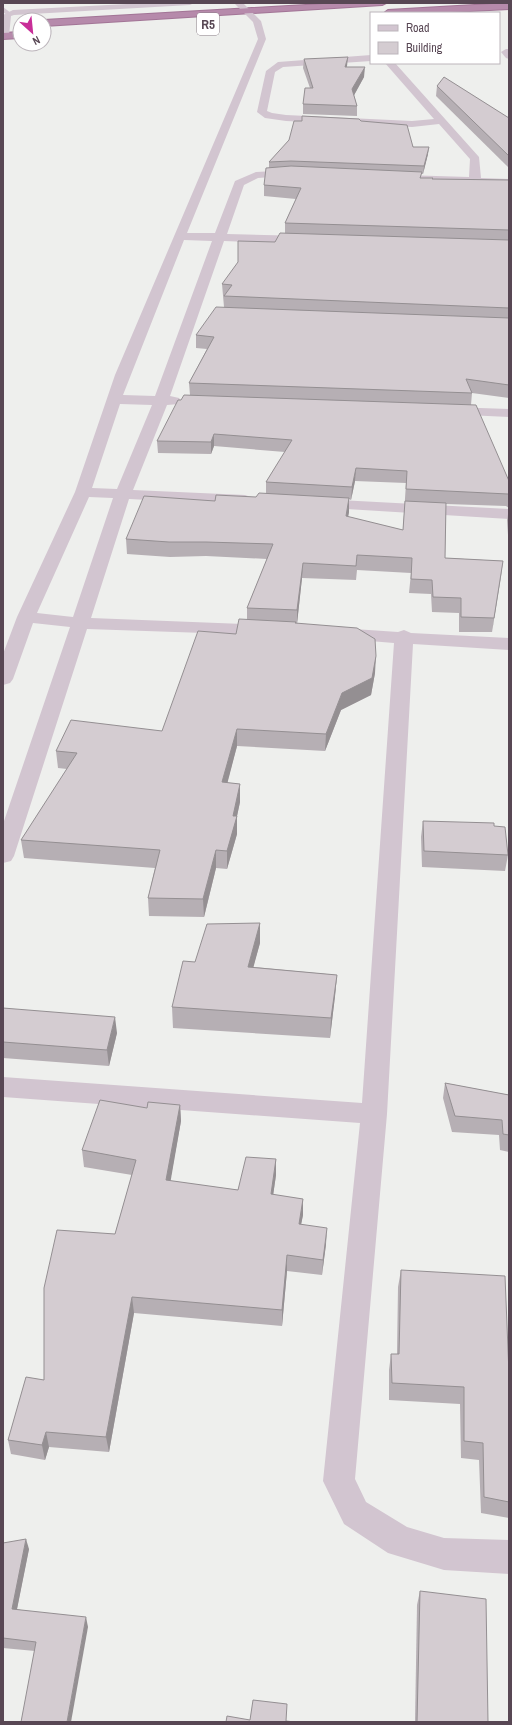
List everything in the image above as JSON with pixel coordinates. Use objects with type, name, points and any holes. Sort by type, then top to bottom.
[{"type":"highway","name":"R5","points":[[52,23],[382,3]]},
{"type":"highway","points":[[405,12],[509,6]]},
{"type":"street","points":[[4,36],[7,25],[6,11],[190,3]]},
{"type":"street","points":[[3,679],[26,617],[83,492],[113,399],[262,39],[261,21],[242,12]]},
{"type":"street","points":[[509,52],[506,52],[509,56]]},
{"type":"street","points":[[370,58],[281,64],[271,71],[262,112],[269,116],[286,118],[412,124],[442,121]]},
{"type":"street","points":[[391,64],[475,159],[475,181]]},
{"type":"street","points":[[3,856],[123,494],[161,401],[239,183],[256,175],[306,174]]},
{"type":"street","points":[[390,177],[509,182]]},
{"type":"street","points":[[180,236],[322,241]]},
{"type":"street","points":[[193,313],[209,314]]},
{"type":"street","points":[[113,399],[185,402]]},
{"type":"street","points":[[438,410],[509,413]]},
{"type":"street","points":[[83,492],[257,501]]},
{"type":"street","points":[[304,503],[509,514]]},
{"type":"street","points":[[26,617],[81,623],[286,631]]},
{"type":"street","points":[[325,633],[404,636],[509,644]]},
{"type":"street","points":[[404,636],[374,1114],[339,1481],[355,1513],[400,1541],[444,1554],[509,1557]]},
{"type":"street","points":[[3,1087],[374,1114]]},
{"type":"building","points":[[348,57],[345,67],[365,67],[352,89],[357,106],[303,104],[305,88],[313,88],[304,59]]},
{"type":"building","points":[[444,77],[509,118],[509,156],[437,86]]},
{"type":"building","points":[[302,116],[359,119],[361,121],[407,125],[413,147],[429,147],[424,166],[291,161],[269,162],[289,140],[294,121],[302,121]]},
{"type":"building","points":[[291,166],[422,172],[420,178],[433,178],[432,179],[509,180],[509,230],[285,223],[301,188],[264,185],[266,168]]},
{"type":"building","points":[[280,233],[509,240],[509,308],[224,296],[232,285],[222,284],[238,262],[238,241],[275,242]]},
{"type":"building","points":[[216,307],[509,318],[509,385],[466,379],[472,393],[189,383],[214,337],[196,335]]},
{"type":"building","points":[[184,395],[476,405],[509,481],[509,494],[406,489],[407,471],[356,468],[352,487],[266,482],[292,440],[214,434],[211,442],[157,441],[178,400],[181,400]]},
{"type":"building","points":[[259,493],[349,498],[346,516],[403,530],[405,501],[446,503],[445,558],[503,561],[494,618],[461,617],[461,598],[433,597],[432,580],[411,579],[412,558],[357,555],[356,566],[303,563],[297,610],[247,608],[273,544],[169,542],[126,539],[144,496],[215,501],[216,495],[256,497]]},
{"type":"building","points":[[239,619],[296,622],[295,623],[357,628],[375,639],[376,656],[372,678],[342,693],[326,734],[237,729],[222,782],[240,784],[233,816],[237,816],[227,851],[216,850],[203,899],[148,898],[160,850],[21,840],[77,753],[56,751],[71,720],[162,731],[198,631],[236,634]]},
{"type":"building","points":[[423,821],[494,823],[494,826],[505,827],[508,855],[424,851]]},
{"type":"building","points":[[260,923],[248,967],[337,975],[331,1018],[172,1007],[183,961],[195,962],[207,924]]},
{"type":"building","points":[[3,1008],[115,1017],[107,1050],[3,1042]]},
{"type":"building","points":[[445,1083],[509,1095],[509,1135],[503,1134],[502,1120],[455,1116]]},
{"type":"building","points":[[100,1100],[147,1108],[148,1102],[180,1105],[166,1180],[238,1190],[246,1157],[276,1159],[271,1194],[303,1199],[299,1224],[327,1228],[323,1260],[287,1255],[282,1310],[132,1297],[106,1437],[46,1432],[42,1445],[8,1440],[26,1377],[44,1380],[44,1288],[57,1230],[115,1234],[136,1160],[82,1150]]},
{"type":"building","points":[[401,1270],[505,1276],[509,1374],[509,1502],[484,1497],[483,1443],[464,1441],[464,1387],[392,1383],[391,1354],[399,1354]]},
{"type":"building","points":[[26,1539],[12,1609],[86,1617],[67,1722],[21,1722],[36,1642],[3,1638],[3,1543]]},
{"type":"building","points":[[420,1591],[486,1599],[488,1722],[417,1722]]},
{"type":"building","points":[[253,1700],[287,1704],[286,1721],[295,1722],[226,1722],[227,1716],[250,1720]]}]
